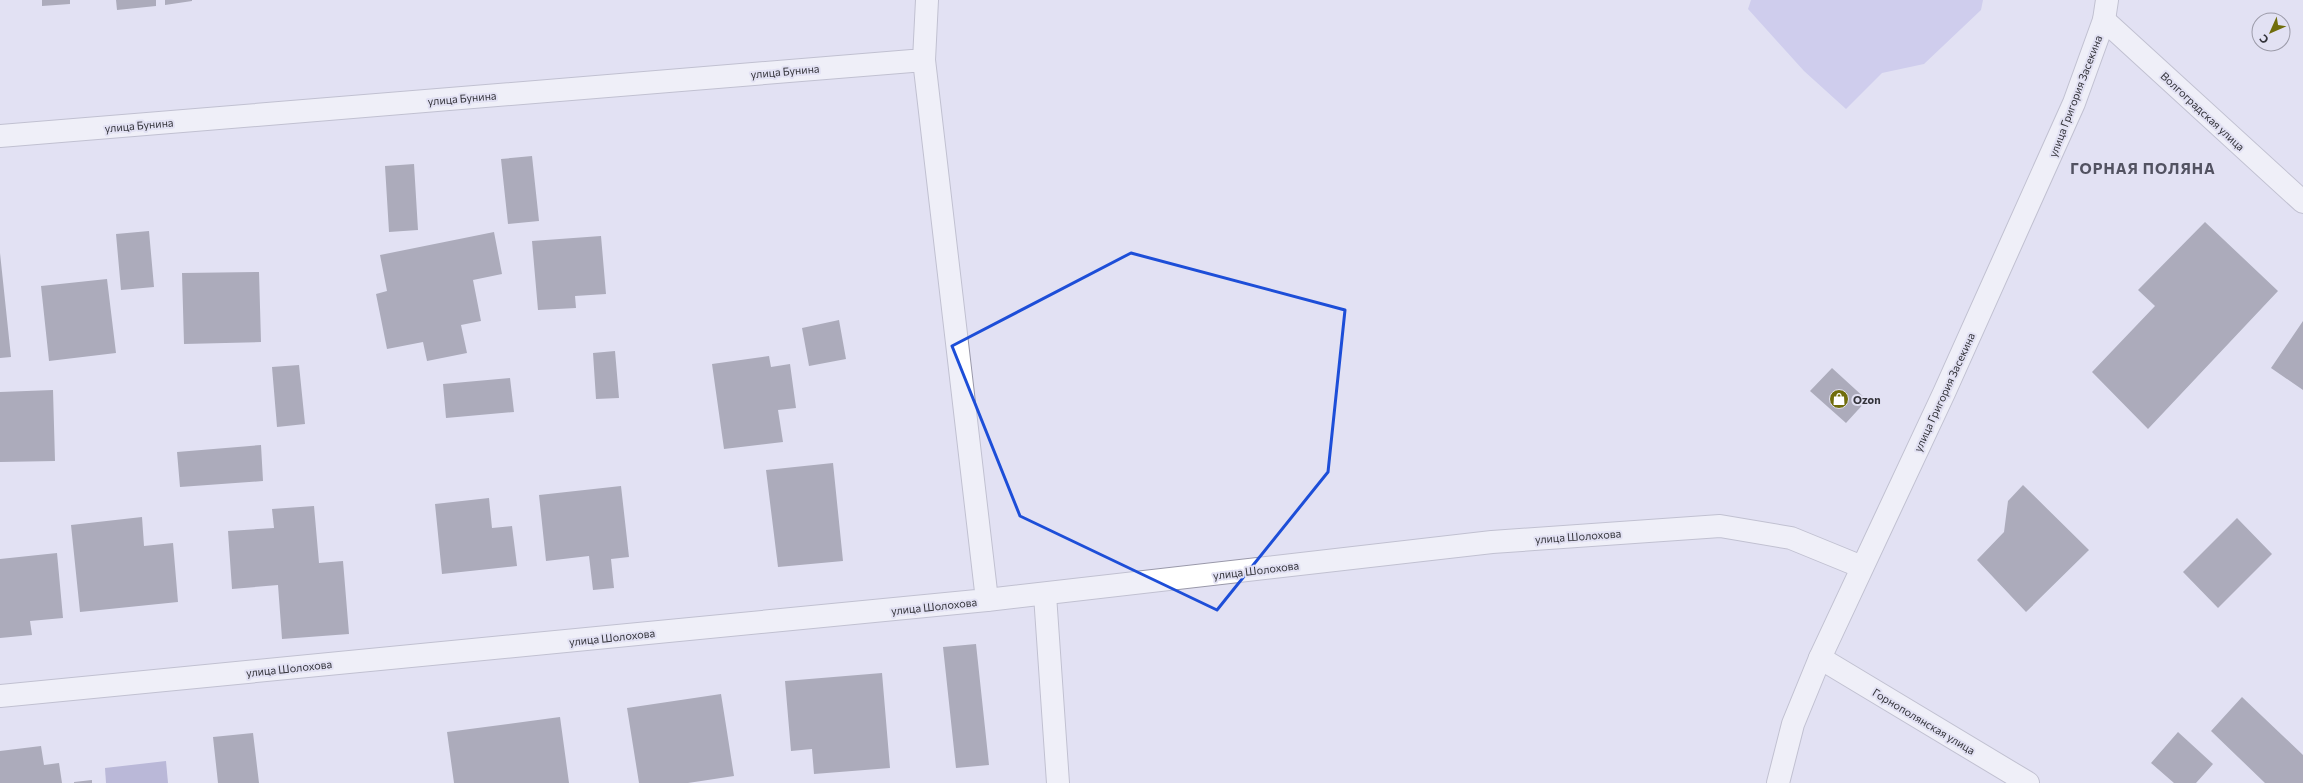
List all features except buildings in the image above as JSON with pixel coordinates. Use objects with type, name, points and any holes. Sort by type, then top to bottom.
[{"type":"street","points":[[927,0],[924,60],[987,600]]},
{"type":"street","name":"Волгоградская улица","points":[[2105,10],[2303,202]]},
{"type":"street","name":"улица Григория Засекина","points":[[1778,783],[1793,724],[1820,658],[2040,182],[2074,103],[2105,10]]},
{"type":"street","name":"улица Бунина","points":[[0,136],[924,60]]},
{"type":"street","name":"улица Шолохова","points":[[0,696],[1045,595],[1492,542],[1720,526],[1790,538],[1862,567]]},
{"type":"street","points":[[1045,595],[1058,783]]},
{"type":"street","name":"Горнополянская улица","points":[[1820,658],[2028,783]]},
{"type":"highlighted area","points":[[1131,253],[1345,310],[1328,472],[1217,610],[1020,516],[952,346]]},
{"type":"shaded area","points":[[1751,0],[1983,0],[1981,10],[1924,64],[1882,73],[1846,109],[1804,71],[1748,9]]},
{"type":"shaded area","points":[[166,761],[168,783],[106,783],[105,768]]},
{"type":"place","name":"Ozon","points":[[1839,399]]},
{"type":"district","name":"ГОРНАЯ ПОЛЯНА","points":[[2143,168]]}]
